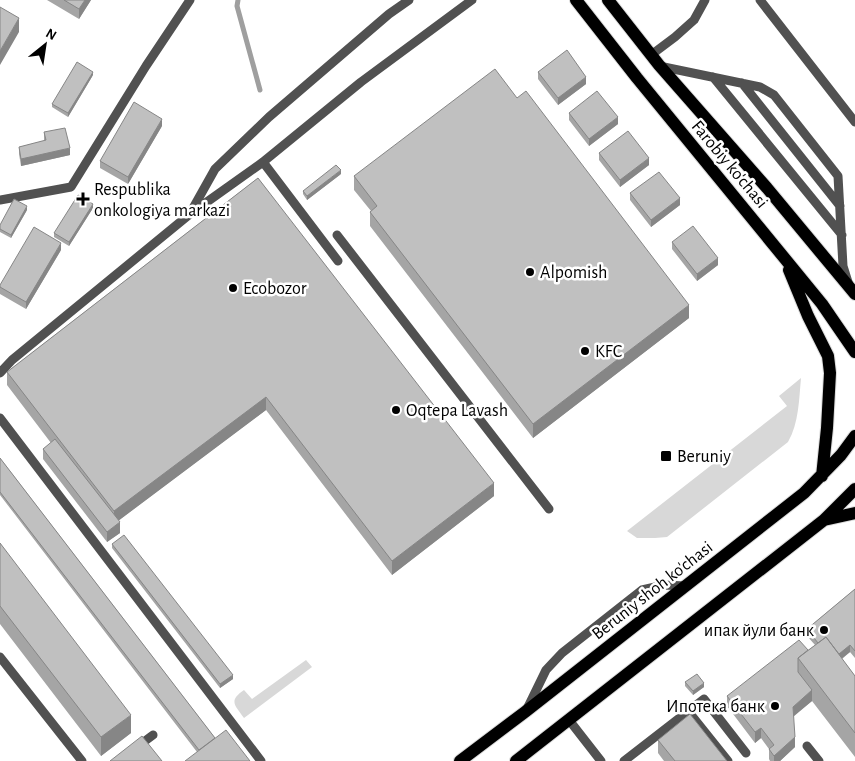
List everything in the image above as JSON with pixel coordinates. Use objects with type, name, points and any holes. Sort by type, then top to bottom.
[{"type":"main road","name":"Farobiy ko'chasi","points":[[576,0],[637,78],[822,304],[855,352]]},
{"type":"main road","name":"Farobiy ko'chasi","points":[[608,0],[659,66],[853,286]]},
{"type":"main road","points":[[784,259],[808,316],[828,356],[830,373],[828,428],[822,476]]},
{"type":"main road","name":"Beruniy shoh ko'chasi","points":[[460,761],[804,493],[841,455],[855,436]]},
{"type":"main road","points":[[516,761],[824,520],[855,489]]},
{"type":"main road","points":[[824,520],[855,513]]},
{"type":"lane","points":[[0,200],[71,187],[146,66],[190,0]]},
{"type":"lane","points":[[190,214],[215,169],[269,117],[409,0]]},
{"type":"lane","points":[[0,372],[12,360],[190,214],[263,162],[361,82],[472,0]]},
{"type":"lane","points":[[651,55],[694,20],[705,0]]},
{"type":"lane","points":[[760,0],[855,122]]},
{"type":"lane","points":[[659,66],[760,87],[774,95],[836,171],[839,181],[843,266],[853,286]]},
{"type":"lane","points":[[713,77],[842,235]]},
{"type":"lane","points":[[742,84],[840,206]]},
{"type":"lane","points":[[263,162],[338,261]]},
{"type":"lane","points":[[337,235],[549,509]]},
{"type":"lane","points":[[0,418],[261,761]]},
{"type":"lane","points":[[525,712],[546,670],[562,653],[642,590],[664,585],[685,586]]},
{"type":"lane","points":[[0,657],[82,761]]},
{"type":"lane","points":[[624,761],[704,699],[746,753]]},
{"type":"lane","points":[[688,711],[728,761]]},
{"type":"lane","points":[[569,720],[601,761]]},
{"type":"lane","points":[[118,761],[153,735]]},
{"type":"lane","points":[[807,746],[819,761]]},
{"type":"shaded area","points":[[801,378],[796,419],[788,442],[667,537],[637,538],[627,531],[787,406],[779,396]]},
{"type":"shaded area","points":[[306,660],[312,667],[244,718],[235,703],[236,697],[239,694],[244,690],[252,699]]},
{"type":"building","points":[[64,0],[85,0],[79,9]]},
{"type":"building","points":[[0,7],[19,18],[0,51]]},
{"type":"building","points":[[567,50],[586,77],[558,98],[538,72]]},
{"type":"building","points":[[77,62],[93,72],[68,113],[52,104]]},
{"type":"building","name":"Alpomish","points":[[495,69],[517,98],[526,91],[689,305],[533,424],[370,212],[377,206],[354,176]]},
{"type":"building","points":[[597,91],[618,117],[589,139],[569,113]]},
{"type":"building","points":[[134,102],[162,119],[128,177],[100,161]]},
{"type":"building","points":[[65,128],[70,148],[21,159],[19,147],[46,140],[44,132]]},
{"type":"building","points":[[628,131],[649,158],[620,180],[599,153]]},
{"type":"building","points":[[336,165],[341,170],[307,196],[303,191]]},
{"type":"building","points":[[659,172],[680,198],[651,220],[630,193]]},
{"type":"building","name":"Ecobozor","points":[[258,178],[494,483],[392,561],[266,397],[114,511],[7,372]]},
{"type":"building","points":[[78,195],[93,204],[69,242],[54,233]]},
{"type":"building","points":[[14,199],[27,206],[11,235],[0,229],[0,225]]},
{"type":"building","points":[[693,226],[718,258],[697,274],[672,242]]},
{"type":"building","points":[[34,227],[61,243],[26,302],[0,287],[0,285]]},
{"type":"building","points":[[55,439],[120,522],[107,532],[43,449]]},
{"type":"building","points":[[0,458],[215,738],[199,750],[0,492]]},
{"type":"building","points":[[124,535],[233,675],[220,684],[112,544]]},
{"type":"building","points":[[0,543],[131,715],[101,737],[0,606]]},
{"type":"building","points":[[855,589],[855,651],[850,645],[839,654],[826,637],[818,643],[807,629]]},
{"type":"building","points":[[826,637],[855,676],[855,733],[798,658]]},
{"type":"building","points":[[799,640],[808,650],[798,658],[798,672],[812,690],[793,707],[795,737],[774,756],[769,749],[774,745],[761,728],[755,732],[727,696]]},
{"type":"building","points":[[697,674],[704,683],[693,691],[685,682]]},
{"type":"building","points":[[690,714],[727,761],[675,761],[658,740]]},
{"type":"building","points":[[226,730],[250,761],[185,761]]},
{"type":"building","points":[[142,736],[162,761],[110,761]]},
{"type":"waterway","points":[[238,0],[237,6],[260,90]]},
{"type":"place","name":"Respublika onkologiya markazi","points":[[83,199]]},
{"type":"place","name":"Alpomish","points":[[530,272]]},
{"type":"place","name":"Ecobozor","points":[[233,288]]},
{"type":"place","name":"KFC","points":[[585,351]]},
{"type":"place","name":"Oqtepa Lavash","points":[[396,410]]},
{"type":"place","name":"Beruniy","points":[[666,456]]},
{"type":"place","name":"ипак йули банк","points":[[824,630]]},
{"type":"place","name":"Ипотека банк","points":[[775,706]]}]
